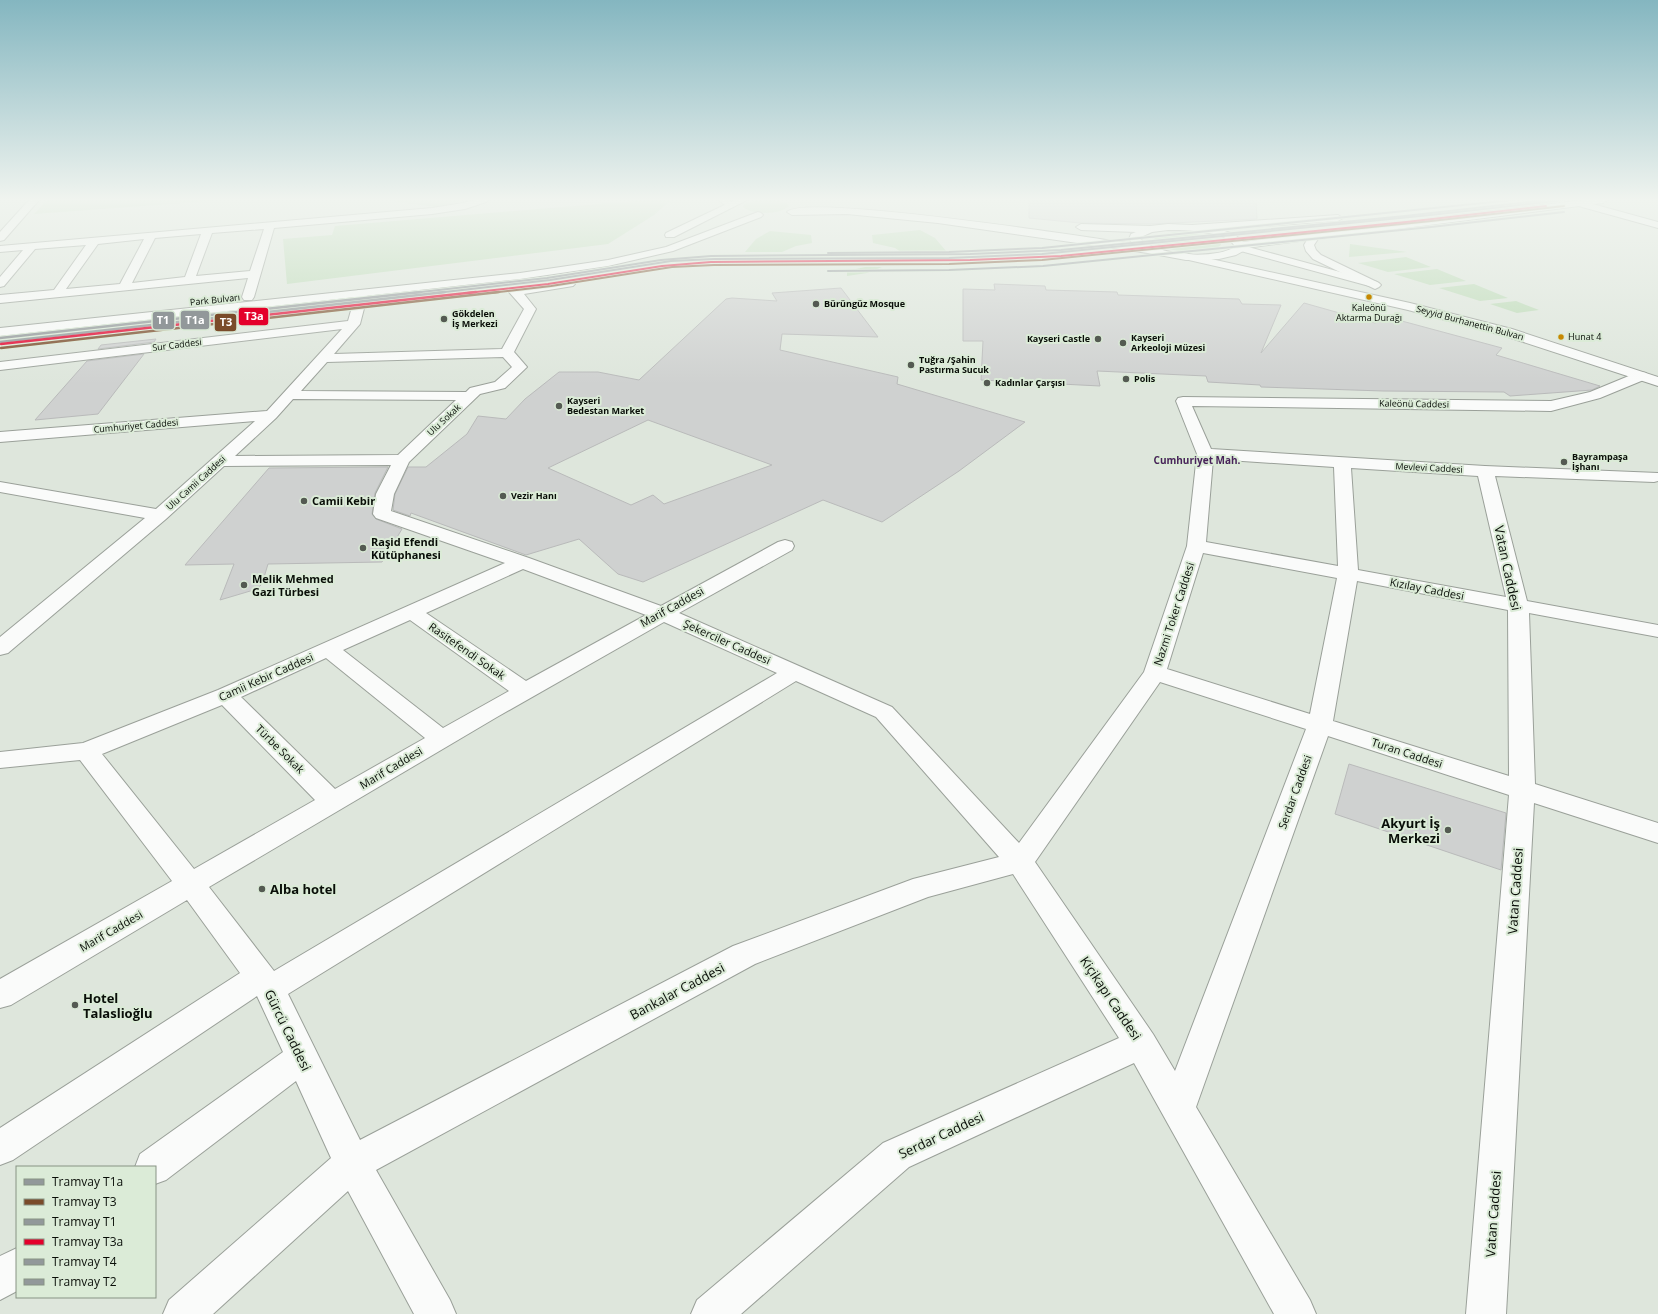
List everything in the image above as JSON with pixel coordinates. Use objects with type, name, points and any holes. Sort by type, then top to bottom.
[{"type":"main road","points":[[0,284],[19,261]]},
{"type":"main road","points":[[57,294],[80,261]]},
{"type":"main road","points":[[124,287],[138,261]]},
{"type":"main road","points":[[189,281],[196,261]]},
{"type":"main road","points":[[248,297],[259,261]]},
{"type":"main road","name":"Park Bulvarı","points":[[0,322],[248,297],[515,268],[559,261]]},
{"type":"main road","name":"Park Bulvarı","points":[[0,332],[520,276],[615,261]]},
{"type":"main road","name":"Seyyid Burhanettin Bulvarı","points":[[1208,261],[1433,312],[1507,332],[1658,382]]},
{"type":"main road","points":[[1295,261],[1381,286],[1324,261]]},
{"type":"main road","points":[[0,299],[255,274]]},
{"type":"main road","points":[[323,358],[507,353],[530,309],[516,292],[569,284]]},
{"type":"main road","name":"Ulu Camii Caddesi","points":[[0,648],[160,515],[222,461],[271,415],[354,324],[362,293]]},
{"type":"main road","name":"Seyyid Burhanettin Bulvarı","points":[[1406,294],[1591,347]]},
{"type":"main road","name":"Sur Caddesi","points":[[0,366],[354,324]]},
{"type":"main road","name":"Ulu Sokak","points":[[402,460],[475,391],[500,384],[520,367],[507,353]]},
{"type":"main road","name":"Kaleönü Caddesi","points":[[1183,401],[1551,406],[1595,395],[1640,376]]},
{"type":"main road","points":[[290,395],[470,396]]},
{"type":"main road","name":"Nazmi Toker Caddesi","points":[[1020,862],[1155,673],[1196,546],[1205,454],[1183,401]]},
{"type":"main road","name":"Cumhuriyet Caddesi","points":[[0,437],[271,415]]},
{"type":"main road","name":"Mevlevi Caddesi","points":[[1205,454],[1656,481]]},
{"type":"main road","points":[[222,461],[402,460]]},
{"type":"main road","name":"Şekerciler Caddesi","points":[[402,460],[385,494],[382,514],[522,562],[661,613],[884,712]]},
{"type":"main road","points":[[1656,481],[1658,460]]},
{"type":"main road","name":"Serdar Caddesi","points":[[1178,1108],[1320,725],[1348,574],[1342,463]]},
{"type":"main road","name":"Vatan Caddesi","points":[[1485,471],[1518,606],[1522,789],[1486,1314]]},
{"type":"main road","points":[[0,487],[160,515]]},
{"type":"main road","name":"Marif Caddesi","points":[[0,995],[524,691],[661,613],[784,546]]},
{"type":"main road","name":"Kızılay Caddesi","points":[[1196,546],[1658,631]]},
{"type":"main road","name":"Camii Kebir Caddesi","points":[[0,760],[86,751],[226,695],[410,611],[522,562]]},
{"type":"main road","name":"Rasitefendi Sokak","points":[[410,611],[524,691]]},
{"type":"main road","points":[[328,649],[441,739]]},
{"type":"main road","points":[[0,1148],[265,983],[795,672]]},
{"type":"main road","name":"Turan Caddesi","points":[[1155,673],[1658,833]]},
{"type":"main road","name":"Türbe Sokak","points":[[226,695],[333,803]]},
{"type":"main road","name":"Kiçikapı Caddesi","points":[[884,712],[1020,862],[1141,1044],[1296,1314]]},
{"type":"main road","name":"Gürcü Caddesi","points":[[86,751],[191,885],[265,983],[352,1163],[436,1314]]},
{"type":"main road","name":"Bankalar Caddesi","points":[[184,1314],[352,1163],[744,955],[923,887],[1020,862]]},
{"type":"main road","name":"Serdar Caddesi","points":[[711,1314],[896,1155],[1141,1044]]},
{"type":"main road","points":[[154,1166],[302,1058]]},
{"type":"main road","points":[[0,1280],[16,1268]]},
{"type":"green space","points":[[285,261],[469,261],[287,284]]},
{"type":"green space","points":[[1371,261],[1417,261],[1431,267],[1388,272],[1358,263]]},
{"type":"green space","points":[[865,267],[882,267],[867,273],[847,276],[847,271]]},
{"type":"green space","points":[[1437,269],[1466,281],[1430,285],[1394,274]]},
{"type":"green space","points":[[1474,284],[1508,298],[1480,301],[1439,288]]},
{"type":"green space","points":[[1516,301],[1539,310],[1517,313],[1490,304]]},
{"type":"building","name":"Kayseri Castle","points":[[994,284],[1045,286],[1046,290],[1117,292],[1118,295],[1239,299],[1242,304],[1281,305],[1261,353],[1304,303],[1375,323],[1387,317],[1502,348],[1496,355],[1600,386],[1592,390],[1510,396],[1504,392],[1383,391],[1261,387],[1260,385],[1208,382],[1206,376],[1097,371],[1100,386],[981,380],[983,341],[963,341],[963,289],[995,290]]},
{"type":"building","points":[[841,288],[878,337],[782,334],[780,350],[898,377],[897,384],[1025,422],[959,471],[882,522],[823,500],[643,582],[618,574],[579,539],[526,555],[411,513],[410,516],[393,510],[395,494],[408,467],[426,467],[467,434],[478,416],[506,419],[525,399],[559,372],[598,372],[639,380],[726,299],[732,298],[777,301],[772,293]],"holes":[[[648,420],[772,465],[664,504],[653,495],[631,505],[548,468]]]},
{"type":"building","points":[[156,339],[154,342],[98,349],[101,345]]},
{"type":"building","points":[[144,354],[98,414],[35,420],[87,361]]},
{"type":"building","name":"Camii Kebir","points":[[388,467],[375,493],[372,514],[376,519],[402,529],[382,562],[268,564],[262,584],[257,589],[220,600],[234,564],[185,565],[269,468]]},
{"type":"building","name":"Akyurt İş Merkezi","points":[[1349,764],[1506,813],[1501,870],[1335,814]]},
{"type":"tram line","name":"T1","points":[[0,338],[547,278],[653,261]]},
{"type":"tram line","name":"T1a","points":[[0,342],[550,280],[669,261]]},
{"type":"tram line","name":"T3a","points":[[1,344],[548,284],[662,266],[711,262],[799,261]]},
{"type":"tram line","name":"T3","points":[[1,348],[551,286],[672,267],[714,265],[949,264],[1011,261]]},
{"type":"tram line","name":"T2","points":[[828,271],[949,270],[1043,266],[1090,261]]},
{"type":"place","name":"Kaleönü Aktarma Durağı","points":[[1369,297]]},
{"type":"place","name":"Bürüngüz Mosque","points":[[816,304]]},
{"type":"place","name":"Gökdelen İş Merkezi","points":[[444,319]]},
{"type":"place","name":"Hunat 4","points":[[1561,337]]},
{"type":"place","name":"Kayseri Castle","points":[[1098,339]]},
{"type":"place","name":"Kayseri Arkeoloji Müzesi","points":[[1123,343]]},
{"type":"place","name":"Tuğra /Şahin Pastırma Sucuk","points":[[911,365]]},
{"type":"place","name":"Polis","points":[[1126,379]]},
{"type":"place","name":"Kadınlar Çarşısı","points":[[987,383]]},
{"type":"place","name":"Kayseri Bedestan Market","points":[[559,406]]},
{"type":"place","name":"Bayrampaşa İşhanı","points":[[1564,462]]},
{"type":"place","name":"Vezir Hanı","points":[[503,496]]},
{"type":"place","name":"Camii Kebir","points":[[304,501]]},
{"type":"place","name":"Raşid Efendi Kütüphanesi","points":[[363,548]]},
{"type":"place","name":"Melik Mehmed Gazi Türbesi","points":[[244,585]]},
{"type":"place","name":"Akyurt İş Merkezi","points":[[1448,830]]},
{"type":"place","name":"Alba hotel","points":[[262,889]]},
{"type":"place","name":"Hotel Talaslioğlu","points":[[75,1005]]},
{"type":"district","name":"Cumhuriyet Mah.","points":[[1197,460]]}]
